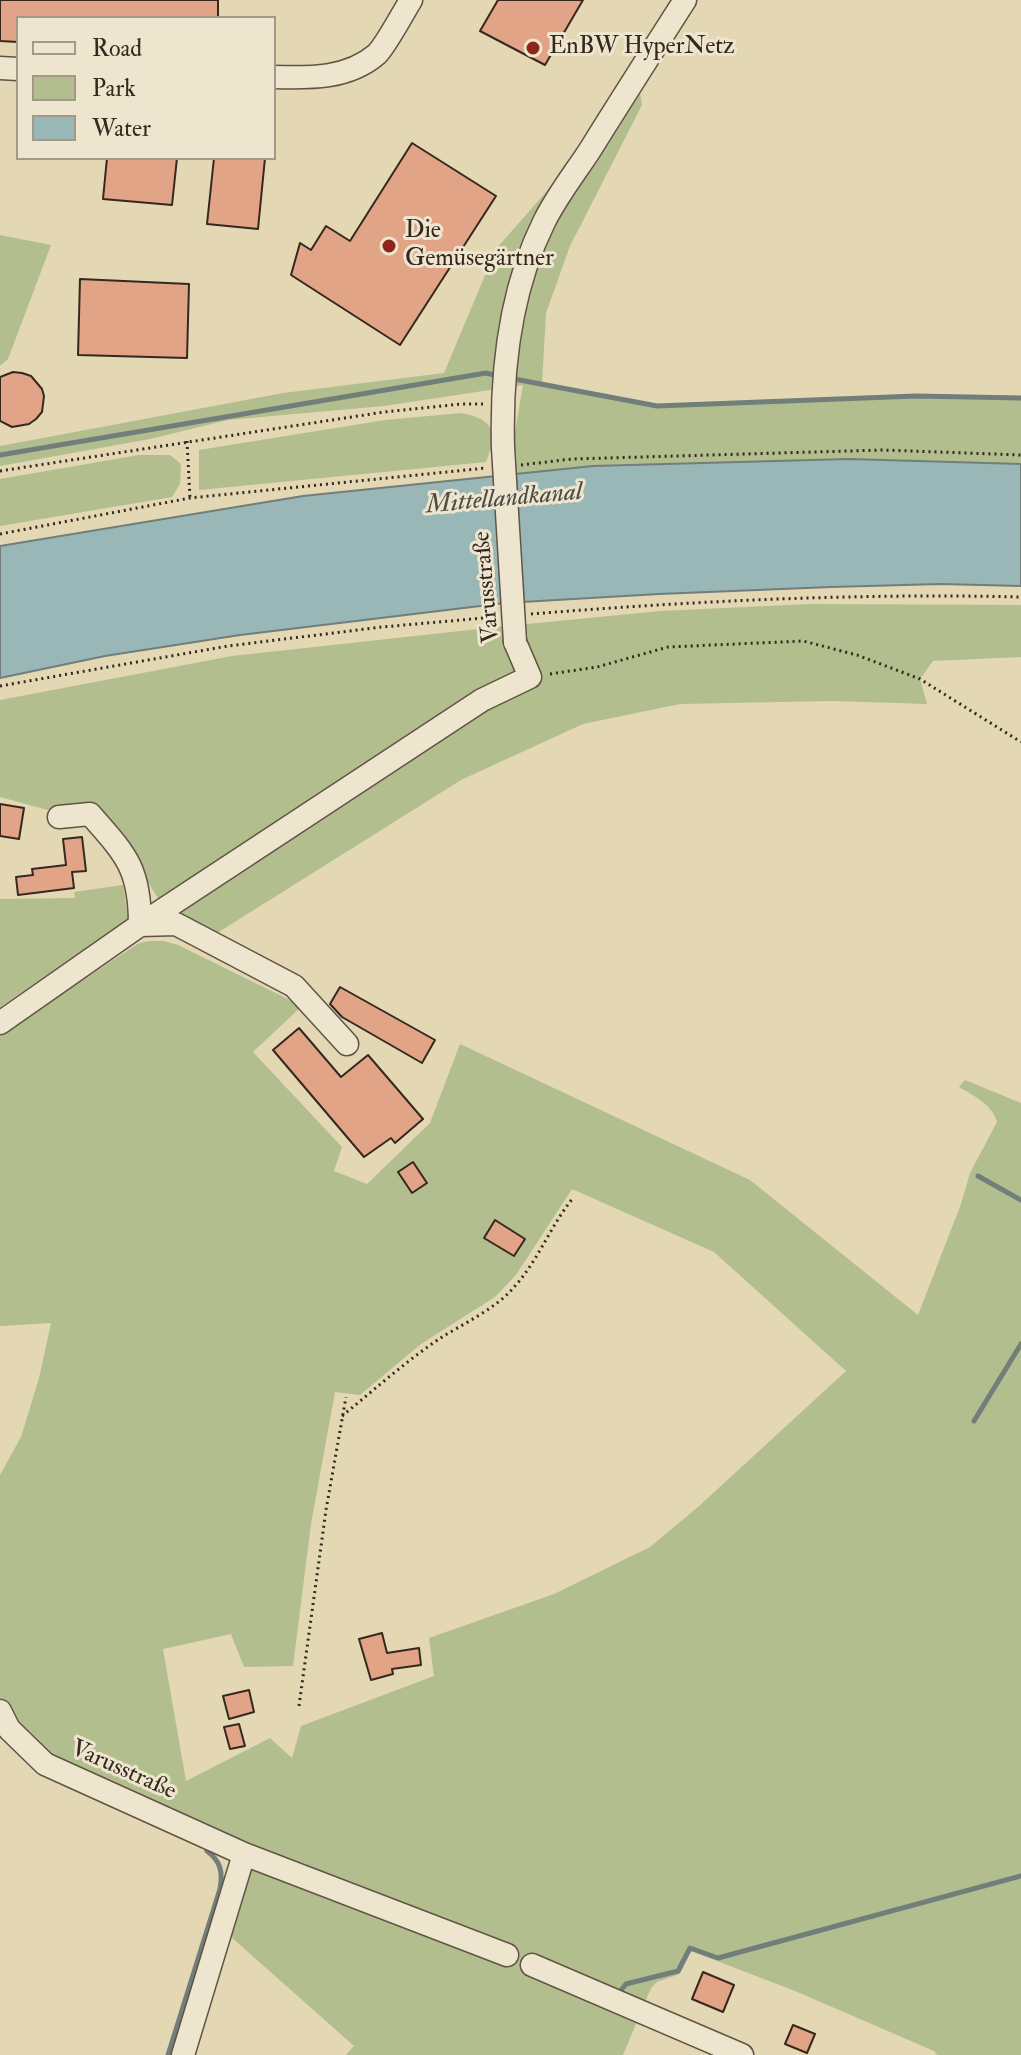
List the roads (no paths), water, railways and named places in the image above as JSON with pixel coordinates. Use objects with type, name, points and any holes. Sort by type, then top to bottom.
[{"type":"street","points":[[276,77],[312,78],[347,72],[378,53],[411,0]]},
{"type":"street","name":"Varusstraße","points":[[140,925],[482,700],[530,677],[515,642],[503,448],[504,364],[513,319],[527,263],[544,221],[685,0]]},
{"type":"street","points":[[59,817],[90,814],[124,854],[135,874],[140,925]]},
{"type":"street","points":[[0,1023],[140,925],[176,924],[294,986],[347,1044]]},
{"type":"street","name":"Varusstraße","points":[[0,1711],[9,1729],[45,1764],[244,1854],[507,1955]]},
{"type":"street","points":[[183,2055],[244,1854]]},
{"type":"street","points":[[532,1965],[717,2050],[742,2055]]},
{"type":"water","name":"Mittellandkanal","points":[[849,459],[1021,464],[1021,586],[941,584],[831,587],[505,603],[240,635],[105,656],[0,678],[0,546],[303,496],[593,466]]},
{"type":"waterway","points":[[0,455],[486,373],[499,376]]},
{"type":"waterway","points":[[509,378],[657,406],[916,396],[1021,398]]},
{"type":"waterway","points":[[978,1176],[1021,1200]]},
{"type":"waterway","points":[[974,1421],[1021,1344]]},
{"type":"waterway","points":[[168,2055],[220,1889],[220,1868],[207,1851]]},
{"type":"waterway","points":[[622,1989],[626,1984],[678,1971],[690,1948],[718,1958],[1021,1876]]},
{"type":"place","name":"EnBW HyperNetz","points":[[533,48]]},
{"type":"place","name":"Die Gemüsegärtner","points":[[389,246]]}]
